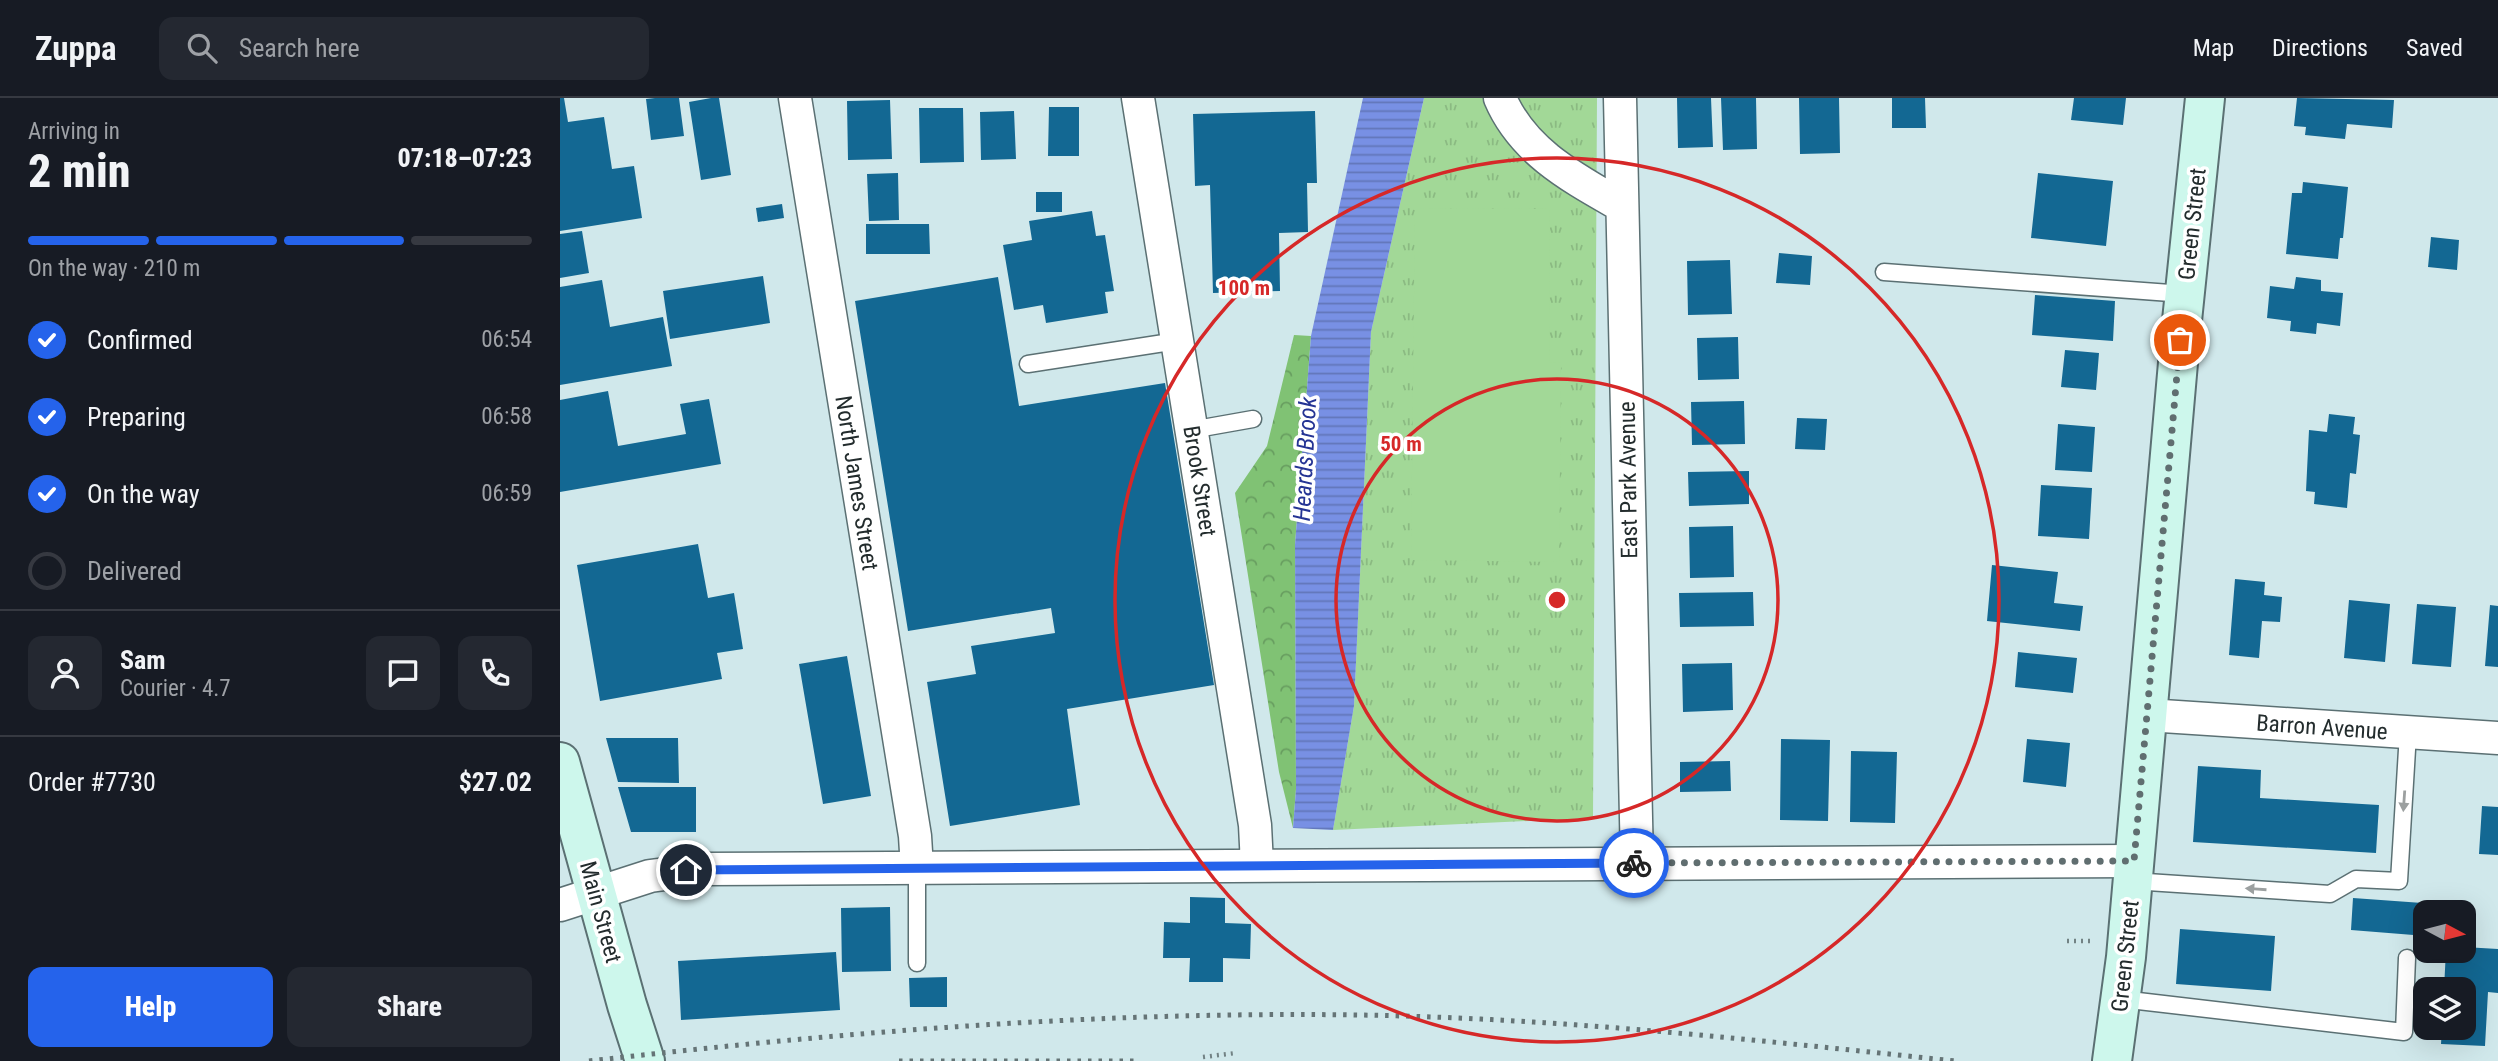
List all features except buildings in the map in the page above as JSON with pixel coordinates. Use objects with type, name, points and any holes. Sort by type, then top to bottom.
[{"type":"street","name":"North James Street","points":[[795,98],[915,836],[917,867]]},
{"type":"street","name":"Brook Street","points":[[1138,98],[1255,825],[1257,865]]},
{"type":"street","points":[[1500,98],[1510,121],[1541,154],[1576,179],[1622,206]]},
{"type":"street","name":"East Park Avenue","points":[[1620,98],[1637,863]]},
{"type":"street","name":"Green Street","points":[[2112,1061],[2122,999],[2184,294],[2205,98]]},
{"type":"street","name":"Barron Avenue","points":[[2147,715],[2498,738]]},
{"type":"street","name":"Main Street","points":[[560,762],[626,1004],[645,1061]]},
{"type":"street","points":[[560,905],[650,876],[686,870],[1637,863],[2133,871]]},
{"type":"lane","points":[[1884,272],[2184,294]]},
{"type":"lane","points":[[1028,365],[1177,341]]},
{"type":"lane","points":[[1191,430],[1253,419]]},
{"type":"lane","points":[[2133,871],[2330,894],[2356,879],[2399,881],[2408,733]]},
{"type":"lane","points":[[917,867],[917,963]]},
{"type":"lane","points":[[2122,999],[2403,1032],[2407,958]]},
{"type":"path","points":[[2067,941],[2091,941]]},
{"type":"path","points":[[1203,1057],[1236,1053]]},
{"type":"green space","points":[[1424,98],[1597,98],[1593,818],[1333,830],[1354,706],[1371,332]]},
{"type":"green space","points":[[1415,208],[1550,209],[1549,362],[1561,363],[1559,562],[1411,560]]},
{"type":"green space","points":[[1294,335],[1311,336],[1295,545],[1296,789],[1293,828],[1279,772],[1235,493],[1267,446]]},
{"type":"water","name":"Heards Brook","points":[[1363,98],[1424,98],[1371,332],[1354,706],[1333,830],[1293,828],[1296,789],[1295,545],[1311,336]]},
{"type":"railway","points":[[589,1061],[781,1041],[973,1026],[1165,1016],[1262,1015],[1433,1017],[1582,1025],[1955,1061]]},
{"type":"railway","points":[[899,1061],[1139,1061]]},
{"type":"way so far","points":[[1634,863],[2134,861],[2180,340]]},
{"type":"route","points":[[686,870],[1634,863]]}]
